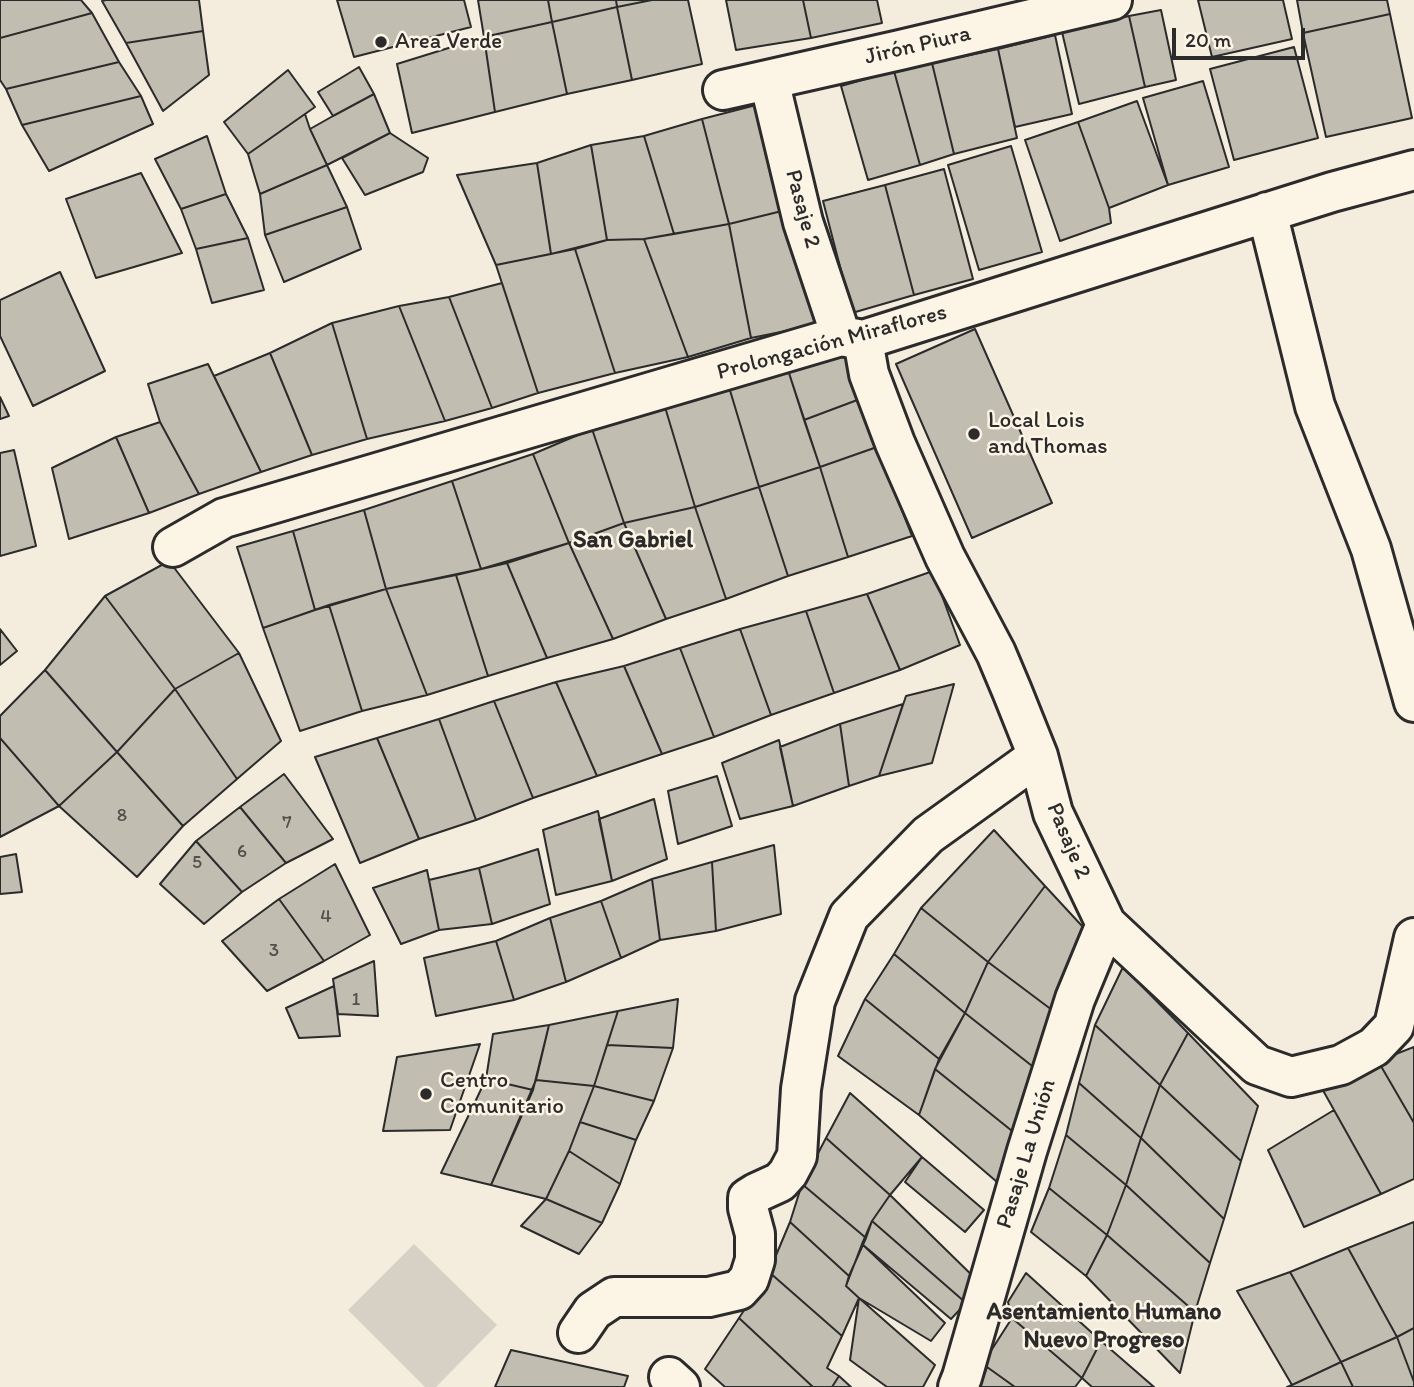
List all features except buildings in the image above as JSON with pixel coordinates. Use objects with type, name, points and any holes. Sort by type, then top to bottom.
[{"type":"street","name":"Jirón Piura","points":[[723,90],[1110,0]]},
{"type":"street","name":"Pasaje 2","points":[[769,80],[803,222],[945,557],[996,653],[1038,756],[1053,813],[1106,924],[1258,1065],[1291,1077],[1341,1065],[1374,1047],[1394,1026],[1414,938]]},
{"type":"street","name":"Prolongación Miraflores","points":[[173,547],[224,518],[852,338],[1332,192],[1414,170]]},
{"type":"street","points":[[1268,212],[1315,406],[1371,549],[1414,702]]},
{"type":"street","points":[[578,1334],[593,1311],[614,1297],[709,1297],[739,1290],[749,1279],[755,1260],[755,1234],[748,1198],[780,1182],[797,1156],[801,1089],[815,1001],[849,916],[928,835],[1038,756]]},
{"type":"street","name":"Pasaje La Unión","points":[[958,1387],[1075,999],[1106,924]]},
{"type":"shaded area","points":[[414,1244],[497,1325],[436,1387],[425,1387],[348,1310]]},
{"type":"place","name":"Area Verde","points":[[381,42]]},
{"type":"place","name":"Local Lois and Thomas","points":[[974,434]]},
{"type":"place","name":"Centro Comunitario","points":[[426,1094]]},
{"type":"district","name":"San Gabriel","points":[[633,541]]},
{"type":"district","name":"Asentamiento Humano Nuevo Progreso","points":[[1104,1327]]}]
